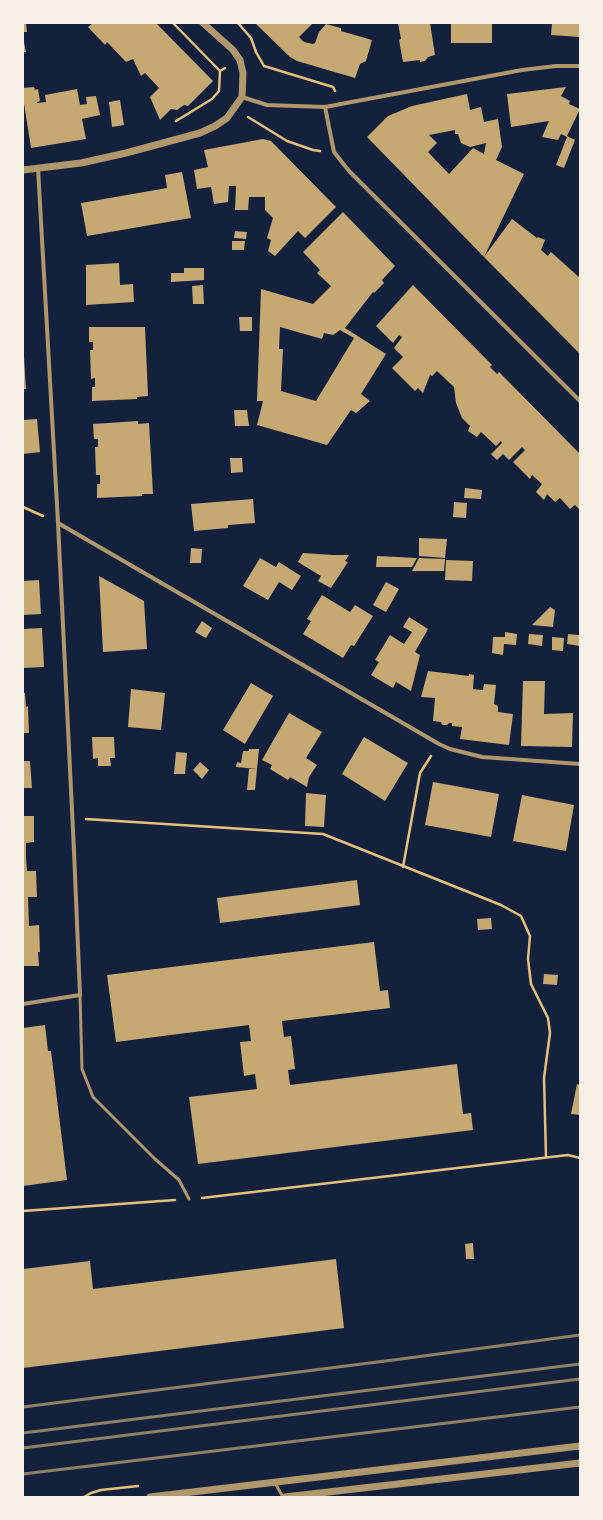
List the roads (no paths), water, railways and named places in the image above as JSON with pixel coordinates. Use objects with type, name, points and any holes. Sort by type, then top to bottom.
[{"type":"street","points":[[23,170],[81,163],[126,153],[200,133],[227,118],[242,96],[244,73],[240,60],[233,50],[204,23]]},
{"type":"street","points":[[242,96],[267,105],[325,107],[522,70],[556,66],[580,66]]},
{"type":"street","points":[[325,107],[334,152],[355,176],[580,401]]},
{"type":"street","points":[[23,1004],[80,995],[73,818],[38,168]]},
{"type":"street","points":[[58,523],[439,744],[482,757],[580,764]]},
{"type":"street","points":[[150,1497],[580,1446]]},
{"type":"street","points":[[284,1497],[580,1463]]},
{"type":"lane","points":[[80,995],[82,1068],[93,1097],[155,1159],[179,1180],[189,1199]]},
{"type":"lane","points":[[274,1482],[284,1497]]},
{"type":"railway","points":[[23,1407],[580,1335]]},
{"type":"railway","points":[[23,1433],[580,1364]]},
{"type":"railway","points":[[23,1448],[580,1379]]},
{"type":"railway","points":[[23,1474],[580,1407]]}]
